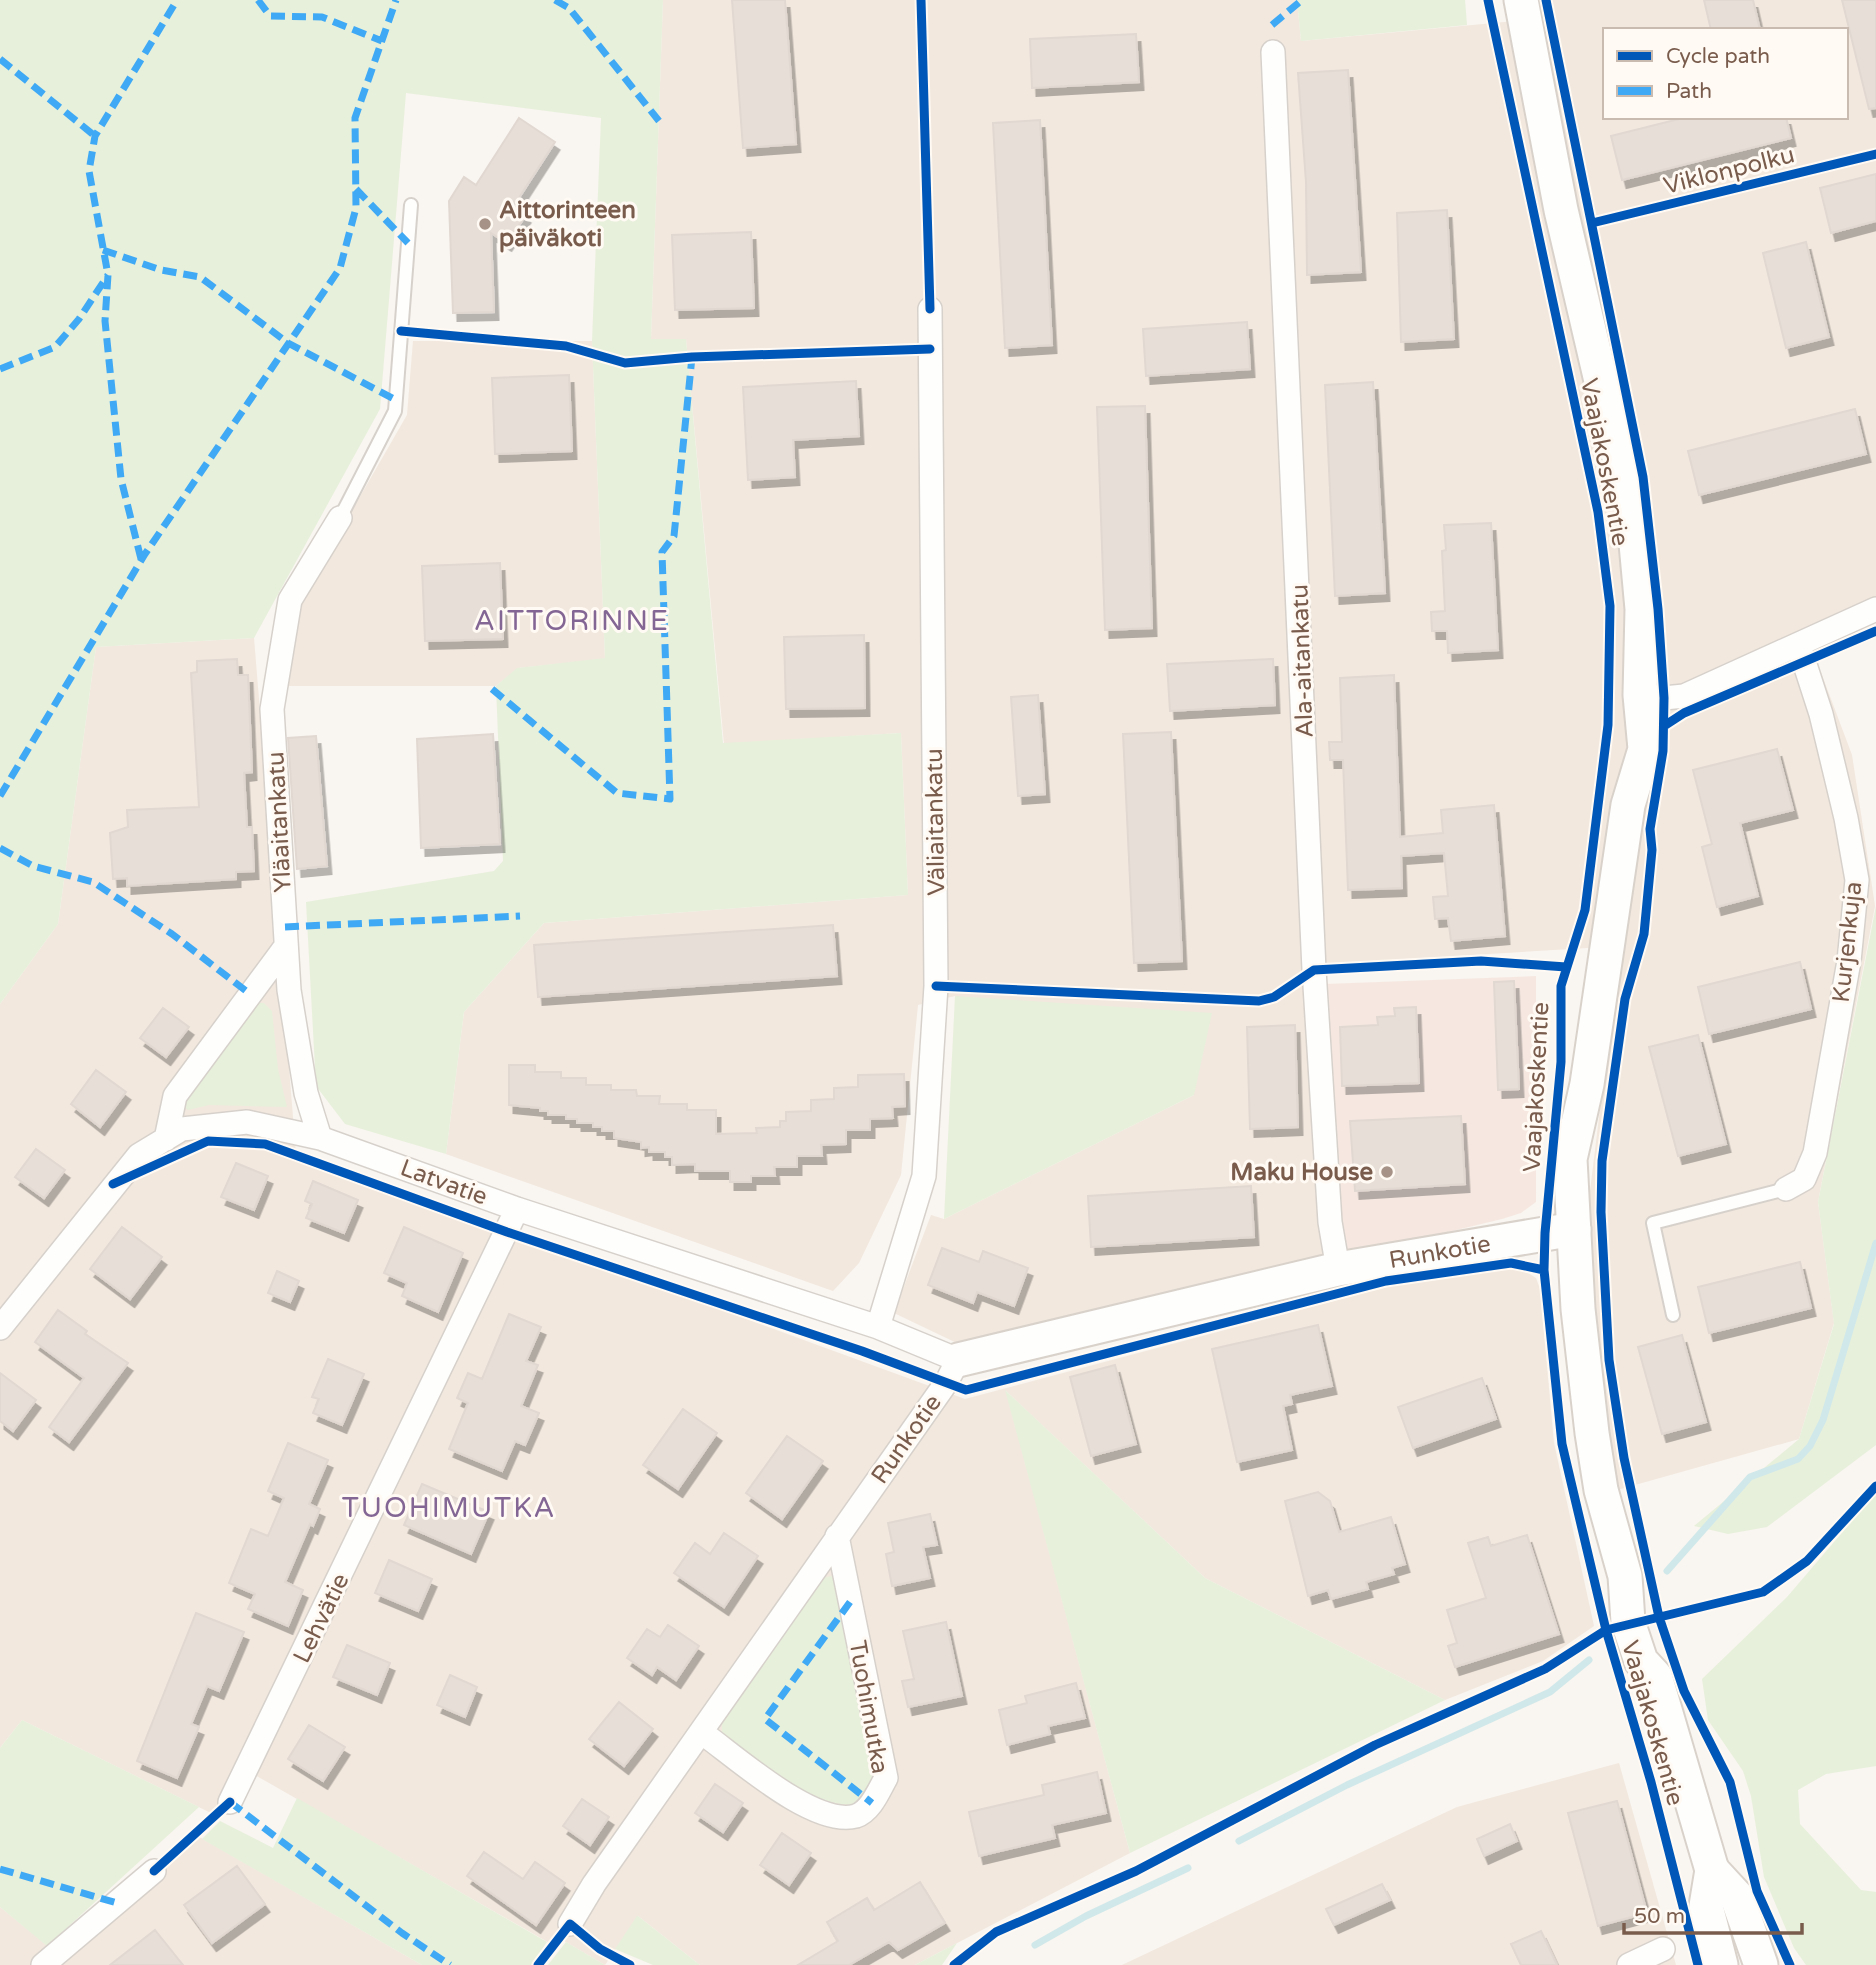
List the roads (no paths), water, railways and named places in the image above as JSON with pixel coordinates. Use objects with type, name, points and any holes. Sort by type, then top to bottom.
[{"type":"main road","name":"Vaajakoskentie","points":[[1521,0],[1561,210],[1634,522],[1642,609],[1640,695],[1622,747],[1628,804],[1587,1084],[1593,1160],[1574,1229],[1578,1309],[1601,1490],[1625,1576],[1628,1622],[1641,1661],[1655,1676],[1712,1870],[1706,1906],[1721,1965]]},
{"type":"main road","name":"Runkotie","points":[[958,1360],[1338,1269],[1574,1229]]},
{"type":"main road","name":"Vaajakoskentie","points":[[1712,1870],[1737,1896],[1761,1965]]},
{"type":"street","name":"Ala-aitankatu","points":[[1273,52],[1314,970],[1330,1222],[1338,1269]]},
{"type":"street","name":"Väliaitankatu","points":[[878,1327],[924,1176],[936,986],[930,309]]},
{"type":"street","name":"Yläaitankatu","points":[[320,1138],[306,1093],[289,990],[272,709],[290,600],[340,518]]},
{"type":"street","points":[[1640,695],[1664,698],[1684,696],[1876,609]]},
{"type":"street","name":"Kurjenkuja","points":[[1786,1189],[1804,1179],[1815,1153],[1849,961],[1857,880],[1846,818],[1821,714],[1799,646]]},
{"type":"street","points":[[166,1139],[175,1096],[286,946]]},
{"type":"street","name":"Latvatie","points":[[0,1328],[113,1184],[139,1155],[182,1129],[247,1122],[320,1138],[517,1209],[878,1327],[958,1360]]},
{"type":"street","name":"Lehvätie","points":[[230,1802],[517,1209]]},
{"type":"street","name":"Runkotie","points":[[570,1924],[594,1884],[946,1383],[958,1360]]},
{"type":"street","name":"Tuohimutka","points":[[701,1732],[806,1807],[833,1816],[857,1816],[872,1803],[886,1778],[837,1536]]},
{"type":"street","points":[[43,1965],[154,1871]]},
{"type":"street","points":[[1629,1965],[1663,1949]]},
{"type":"lane","points":[[340,518],[395,411],[411,205]]},
{"type":"lane","points":[[1673,1315],[1653,1223],[1786,1189]]},
{"type":"waterway","points":[[1667,1571],[1750,1477],[1798,1459],[1810,1446],[1823,1420],[1876,1243]]},
{"type":"waterway","points":[[1239,1841],[1347,1785],[1550,1692],[1589,1660]]},
{"type":"waterway","points":[[1035,1945],[1086,1916],[1188,1868]]},
{"type":"place","name":"Aittorinteen päiväkoti","points":[[485,224]]},
{"type":"place","name":"Maku House","points":[[1387,1172]]},
{"type":"district","name":"AITTORINNE","points":[[572,620]]},
{"type":"district","name":"TUOHIMUTKA","points":[[449,1507]]}]
